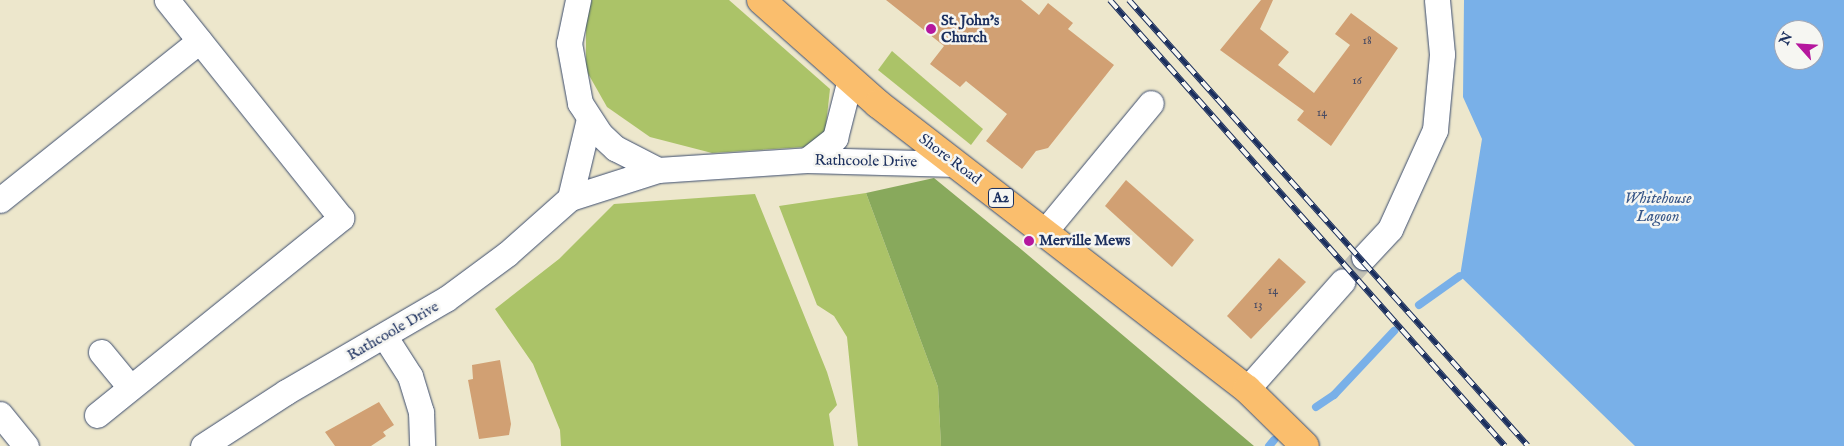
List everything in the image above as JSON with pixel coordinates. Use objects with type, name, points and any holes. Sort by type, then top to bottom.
[{"type":"main road","name":"Shore Road","points":[[761,0],[850,79],[956,164],[1247,389],[1295,434]]},
{"type":"street","points":[[97,415],[341,218],[166,0]]},
{"type":"street","points":[[578,0],[570,35],[571,69],[589,119],[615,148],[658,170]]},
{"type":"street","points":[[1364,257],[1390,229],[1435,130],[1442,54],[1437,0]]},
{"type":"street","points":[[0,200],[199,41]]},
{"type":"street","name":"Rathcoole Drive","points":[[807,160],[835,138],[850,79]]},
{"type":"street","points":[[1045,231],[1151,103]]},
{"type":"street","points":[[570,198],[589,119]]},
{"type":"street","name":"Rathcoole Drive","points":[[203,446],[286,392],[385,336],[507,254],[570,198],[658,170],[807,160],[956,164]]},
{"type":"street","points":[[1247,389],[1343,281]]},
{"type":"street","points":[[385,336],[410,376],[421,412],[422,446]]},
{"type":"street","points":[[101,352],[130,387]]},
{"type":"street","points":[[0,414],[26,446]]},
{"type":"green space","points":[[592,0],[729,0],[830,89],[825,134],[805,147],[712,153],[650,137],[607,107],[586,70],[586,19]]},
{"type":"green space","points":[[892,51],[983,129],[971,145],[878,70]]},
{"type":"green space","points":[[934,178],[1254,446],[941,446],[938,387],[866,193]]},
{"type":"green space","points":[[866,193],[938,387],[941,446],[858,446],[847,337],[834,316],[817,305],[779,206]]},
{"type":"green space","points":[[755,194],[827,372],[837,405],[829,414],[834,446],[561,446],[560,430],[533,364],[495,309],[559,259],[614,204]]},
{"type":"water","name":"Whitehouse Lagoon","points":[[1464,0],[1844,0],[1844,446],[1635,446],[1460,276],[1482,139],[1463,97]]},
{"type":"building","points":[[886,0],[1021,0],[1039,15],[1048,3],[1073,23],[1068,29],[1114,65],[1048,148],[1036,151],[1022,169],[986,141],[1007,114],[966,81],[960,87],[930,64],[944,46]]},
{"type":"building","points":[[1261,0],[1273,0],[1260,29],[1289,52],[1278,65],[1314,93],[1350,45],[1335,34],[1351,13],[1398,48],[1331,146],[1297,120],[1304,111],[1220,50]]},
{"type":"building","points":[[1126,180],[1194,240],[1172,267],[1105,206]]},
{"type":"building","points":[[1279,258],[1306,282],[1251,339],[1227,316]]},
{"type":"building","points":[[500,360],[511,424],[509,435],[479,439],[468,380],[473,379],[472,365]]},
{"type":"building","points":[[379,402],[394,425],[383,432],[386,436],[371,446],[335,446],[325,432]]},
{"type":"waterway","points":[[1419,305],[1460,276]]},
{"type":"waterway","points":[[1316,407],[1334,395],[1394,331]]},
{"type":"waterway","points":[[1269,446],[1274,440]]},
{"type":"tunnel","points":[[1343,281],[1364,257]]},
{"type":"railway","points":[[1110,0],[1505,446]]},
{"type":"railway","points":[[1129,0],[1528,446]]},
{"type":"place","name":"St. John's Church","points":[[931,29]]},
{"type":"place","name":"Merville Mews","points":[[1029,241]]}]
